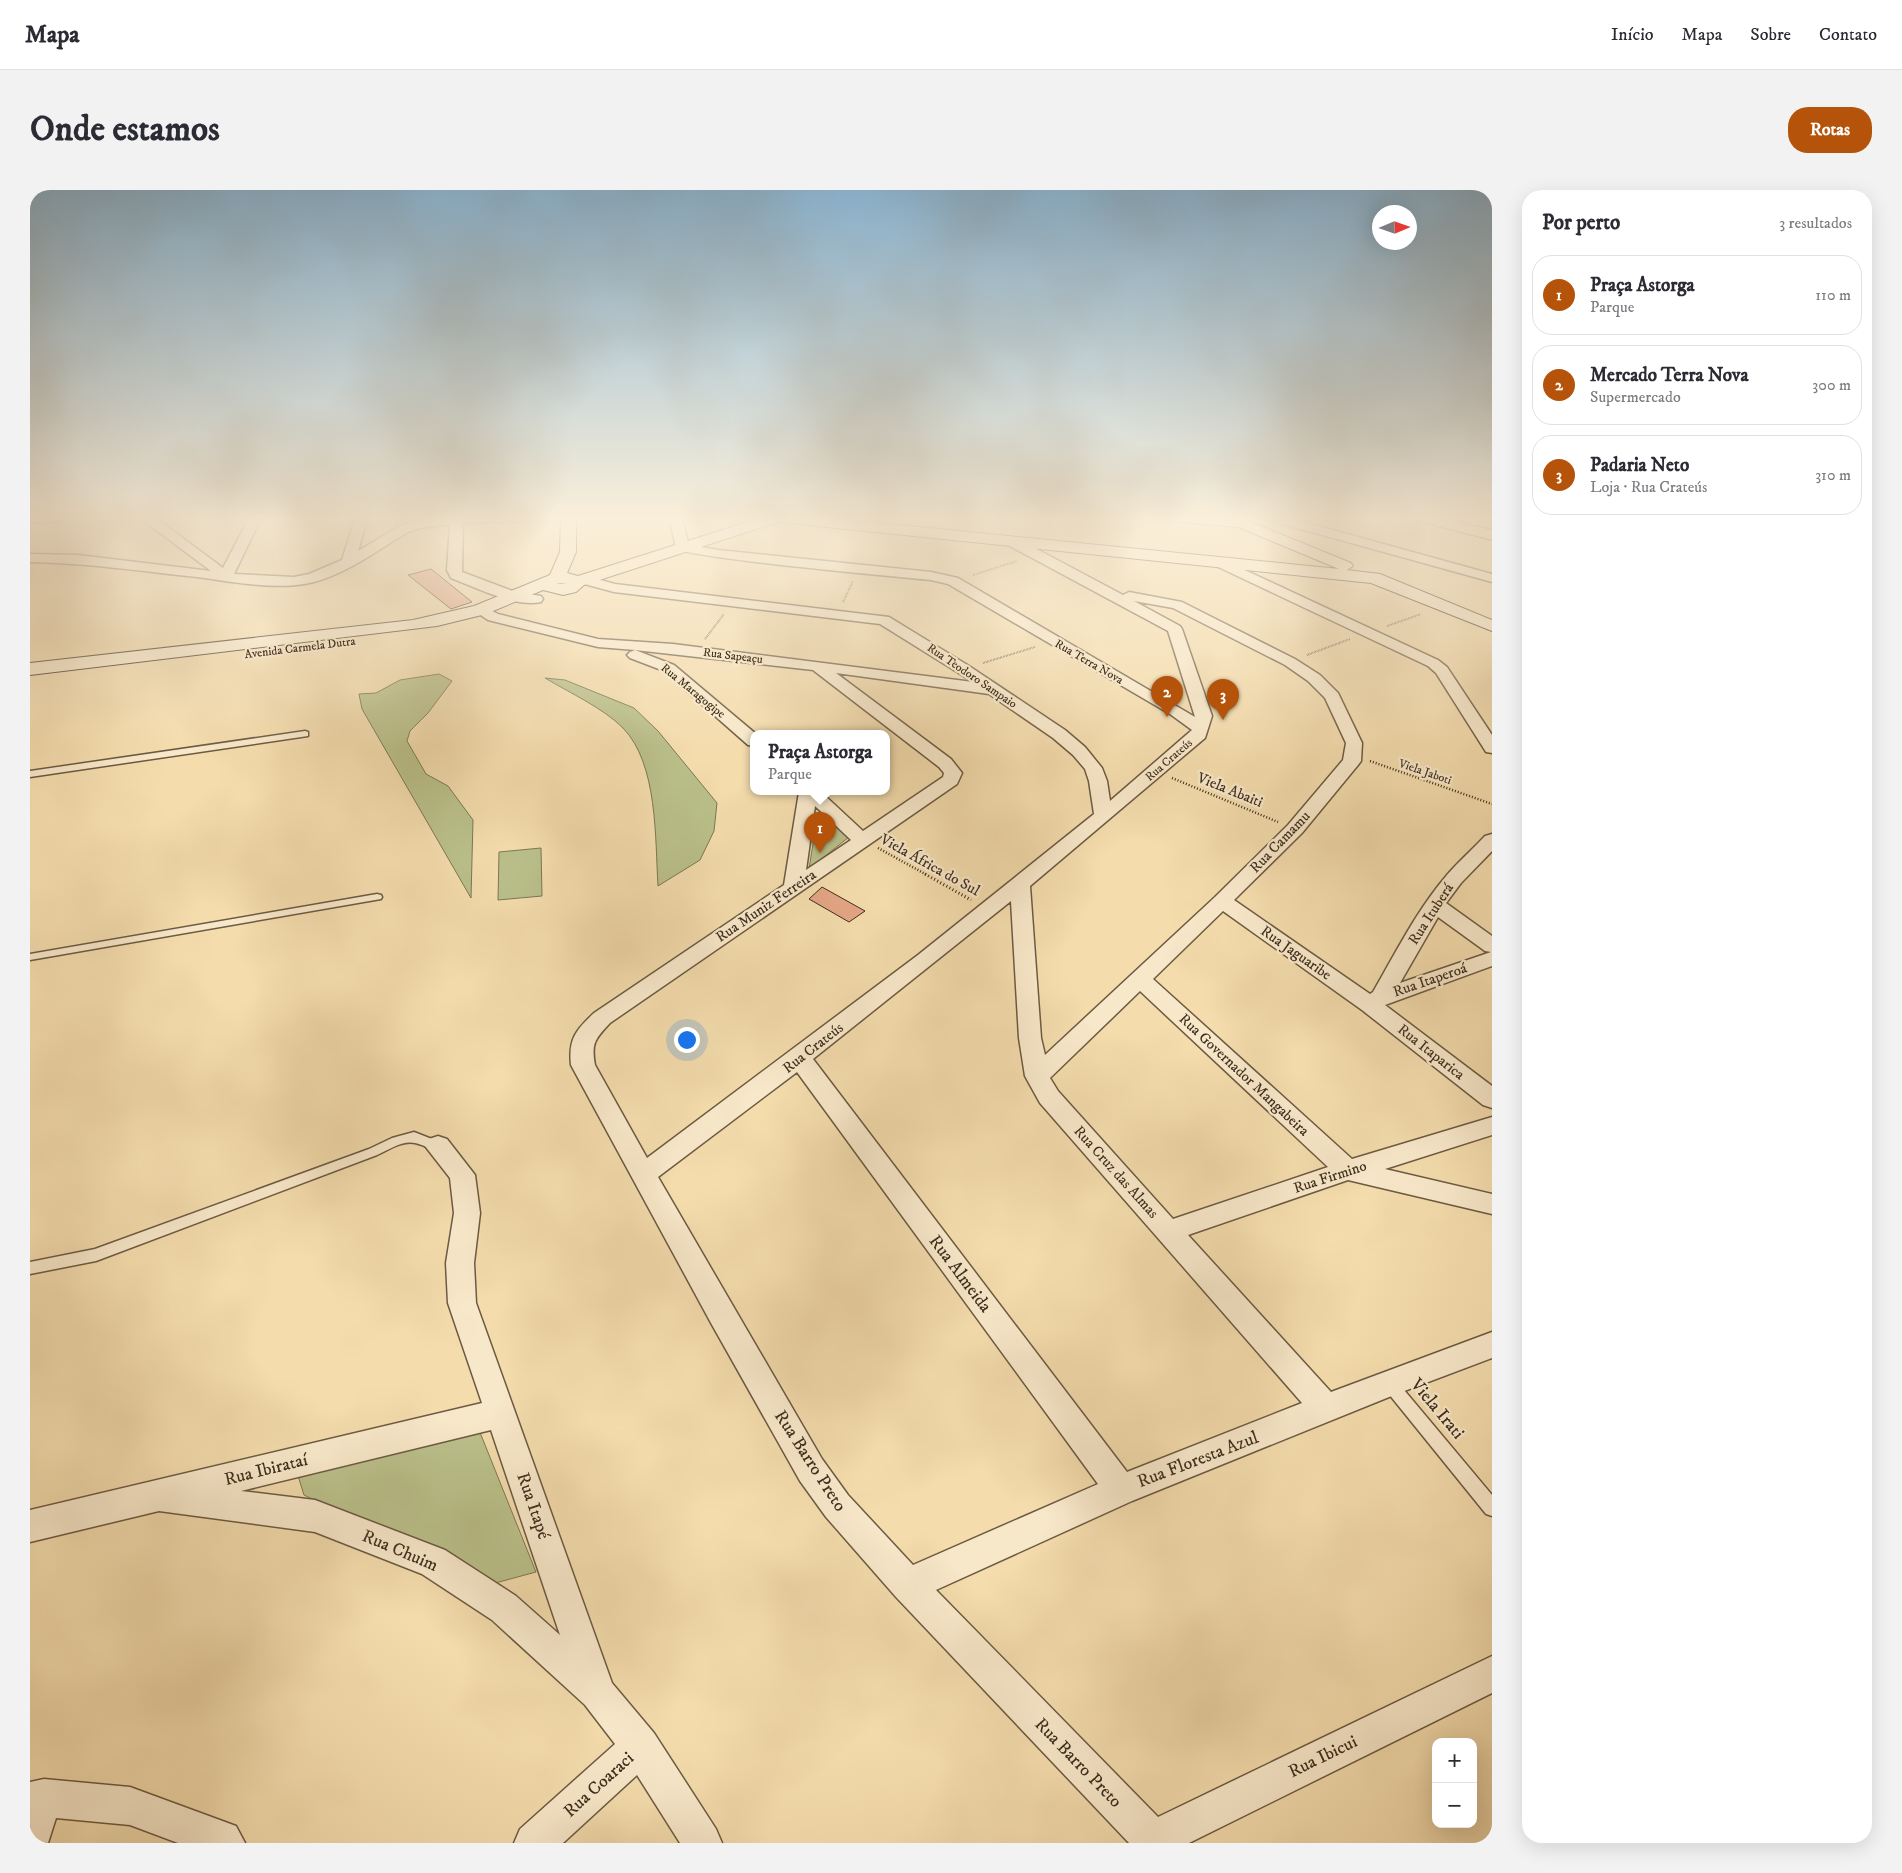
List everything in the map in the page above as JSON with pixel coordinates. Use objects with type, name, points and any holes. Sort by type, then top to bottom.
[{"type":"street","points":[[505,593],[536,599]]},
{"type":"street","name":"Avenida Carmela Dutra","points":[[30,669],[413,625],[487,613],[513,596],[524,593]]},
{"type":"street","name":"Avenida Carmela Dutra","points":[[30,681],[418,634],[536,599],[546,593]]},
{"type":"street","name":"Rua Teodoro Sampaio","points":[[658,593],[884,620],[964,670],[1066,740],[1080,752],[1093,768],[1098,780],[1103,816]]},
{"type":"street","name":"Rua Terra Nova","points":[[973,593],[1176,711],[1202,722]]},
{"type":"street","points":[[1108,593],[1175,629],[1202,722]]},
{"type":"street","points":[[1109,593],[1177,605],[1290,662],[1314,678],[1332,696],[1354,743],[1353,755]]},
{"type":"street","points":[[1295,593],[1416,654],[1442,670],[1492,748]]},
{"type":"street","points":[[1411,593],[1492,626]]},
{"type":"street","name":"Rua Sapeaçu","points":[[487,613],[598,643],[817,666],[990,689]]},
{"type":"street","points":[[1167,624],[1197,615]]},
{"type":"street","name":"Rua Maragogipe","points":[[598,643],[663,664],[750,739]]},
{"type":"street","points":[[663,664],[673,650]]},
{"type":"street","name":"Rua Muniz Ferreira","points":[[583,1065],[580,1048],[585,1036],[602,1018],[951,780],[952,772],[945,763],[817,666]]},
{"type":"street","name":"Rua Crateús","points":[[644,1174],[800,1058],[1020,885],[1199,734],[1202,722]]},
{"type":"street","name":"Rua Camamu","points":[[1037,1076],[1222,901],[1295,829],[1352,761],[1353,755]]},
{"type":"street","points":[[1098,780],[1129,795]]},
{"type":"street","points":[[793,888],[808,795]]},
{"type":"street","points":[[812,795],[862,840]]},
{"type":"street","name":"Rua Ituberá","points":[[1375,1001],[1414,938],[1454,879],[1492,840]]},
{"type":"street","name":"Rua Cruz das Almas","points":[[1020,885],[1030,1038],[1037,1076],[1050,1098],[1326,1409]]},
{"type":"street","name":"Rua Jaguaribe","points":[[1222,901],[1375,1001]]},
{"type":"street","points":[[1435,906],[1492,946]]},
{"type":"street","points":[[984,913],[1022,916]]},
{"type":"street","name":"Rua Itaperoá","points":[[1375,1001],[1492,958]]},
{"type":"street","name":"Rua Governador Mangabeira","points":[[1140,979],[1348,1170]]},
{"type":"street","name":"Rua Itaparica","points":[[1375,1001],[1492,1099]]},
{"type":"street","name":"Rua Almeida","points":[[800,1058],[1121,1490]]},
{"type":"street","name":"Rua Barro Preto","points":[[583,1065],[721,1314],[811,1470],[837,1506],[908,1585],[1155,1842]]},
{"type":"street","name":"Rua Firmino","points":[[1169,1231],[1348,1170],[1492,1126]]},
{"type":"street","name":"Rua Itapé","points":[[438,1146],[462,1174],[467,1213],[460,1263],[462,1303],[598,1694],[641,1746],[702,1843]]},
{"type":"street","points":[[1348,1170],[1492,1204]]},
{"type":"street","name":"Rua Floresta Azul","points":[[908,1585],[1121,1490],[1389,1383],[1492,1345]]},
{"type":"street","name":"Rua Ibirataí","points":[[30,1526],[501,1413]]},
{"type":"street","name":"Rua Chuim","points":[[161,1496],[315,1516],[433,1562],[504,1608],[598,1694]]},
{"type":"street","name":"Rua Ibicui","points":[[1155,1842],[1492,1674]]},
{"type":"street","name":"Rua Coaraci","points":[[534,1843],[641,1746]]},
{"type":"street","points":[[30,1839],[37,1800],[130,1806],[222,1840],[225,1843]]},
{"type":"lane","points":[[30,774],[305,734]]},
{"type":"lane","points":[[30,958],[377,897]]},
{"type":"lane","points":[[30,1268],[96,1255],[372,1152],[396,1141],[414,1137],[438,1146]]},
{"type":"lane","name":"Viela Irati","points":[[1389,1383],[1492,1508]]},
{"type":"path","points":[[837,614],[847,593]]},
{"type":"path","points":[[696,652],[733,602]]},
{"type":"path","points":[[1290,662],[1412,617]]},
{"type":"path","points":[[964,670],[1053,641]]},
{"type":"path","name":"Viela Jaboti","points":[[1353,755],[1492,804]]},
{"type":"path","name":"Viela Abaiti","points":[[1156,772],[1295,829]]},
{"type":"path","name":"Viela África do Sul","points":[[862,840],[984,913]]},
{"type":"green space","points":[[439,674],[452,681],[428,713],[410,731],[407,741],[426,774],[448,786],[473,820],[471,898],[362,709],[359,694],[376,693],[400,680]]},
{"type":"green space","points":[[545,678],[565,680],[634,708],[658,731],[717,803],[714,831],[700,860],[658,886],[655,824],[649,781],[643,761],[634,743],[623,728],[606,714]]},
{"type":"green space","points":[[818,812],[849,837],[809,869]]},
{"type":"green space","points":[[541,848],[542,896],[498,900],[499,852]]},
{"type":"green space","points":[[471,1410],[536,1572],[488,1585],[378,1524],[343,1514],[304,1495],[290,1450]]},
{"type":"building","points":[[431,593],[461,593],[472,602],[451,609]]},
{"type":"building","points":[[822,887],[865,911],[849,922],[809,899]]},
{"type":"place","name":"Mercado Terra Nova","points":[[1167,717]]},
{"type":"place","name":"Padaria Neto","points":[[1223,720]]},
{"type":"place","name":"Praça Astorga","points":[[820,853]]}]
